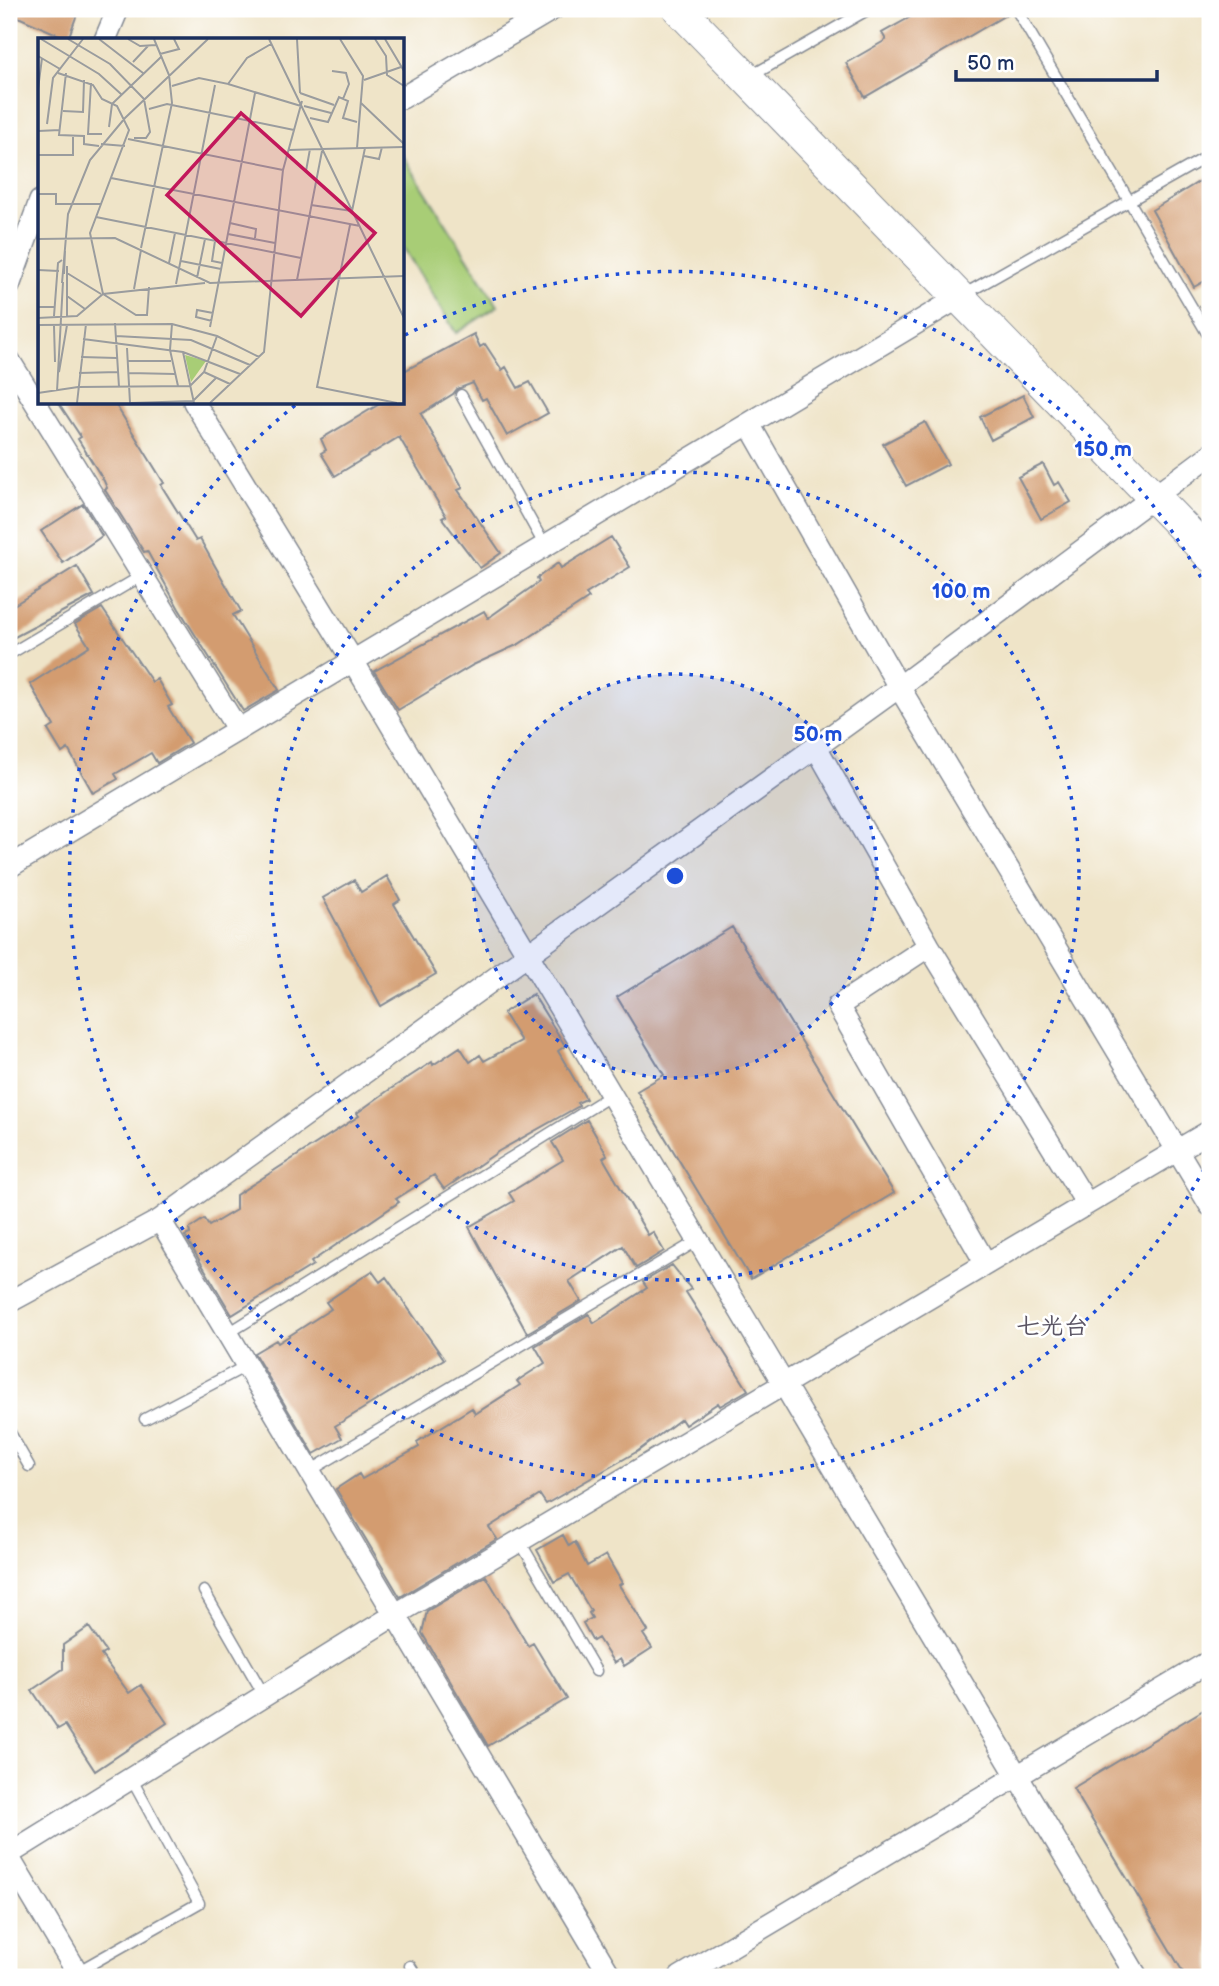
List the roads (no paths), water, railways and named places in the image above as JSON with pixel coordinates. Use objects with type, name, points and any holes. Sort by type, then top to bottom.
[{"type":"street","points":[[106,38],[118,9]]},
{"type":"street","points":[[404,97],[553,9]]},
{"type":"street","points":[[679,9],[1210,555]]},
{"type":"street","points":[[9,286],[38,206]]},
{"type":"street","points":[[9,867],[960,297]]},
{"type":"street","points":[[9,360],[238,730]]},
{"type":"street","points":[[195,404],[353,661],[1137,1977]]},
{"type":"street","points":[[749,424],[899,687],[1210,1205]]},
{"type":"street","points":[[9,1302],[160,1220],[899,687],[1210,455]]},
{"type":"street","points":[[816,747],[929,946],[1087,1204]]},
{"type":"street","points":[[929,946],[838,1006],[986,1264]]},
{"type":"street","points":[[79,1975],[9,1856],[393,1616],[1210,1131]]},
{"type":"street","points":[[160,1220],[393,1616],[611,1977]]},
{"type":"street","points":[[680,1977],[1210,1661]]},
{"type":"lane","points":[[747,79],[869,9]]},
{"type":"lane","points":[[1016,9],[1210,338]]},
{"type":"lane","points":[[960,297],[1210,155]]},
{"type":"lane","points":[[461,395],[545,546]]},
{"type":"lane","points":[[13,652],[143,575]]},
{"type":"lane","points":[[227,1334],[610,1096]]},
{"type":"lane","points":[[308,1472],[697,1241]]},
{"type":"lane","points":[[145,1419],[246,1366]]},
{"type":"lane","points":[[9,1431],[29,1466]]},
{"type":"lane","points":[[520,1540],[596,1671]]},
{"type":"lane","points":[[204,1591],[264,1695]]},
{"type":"lane","points":[[79,1975],[199,1903],[131,1778]]},
{"type":"lane","points":[[410,1966],[417,1977]]},
{"type":"district","name":"七光台","points":[[1052,1326]]}]
